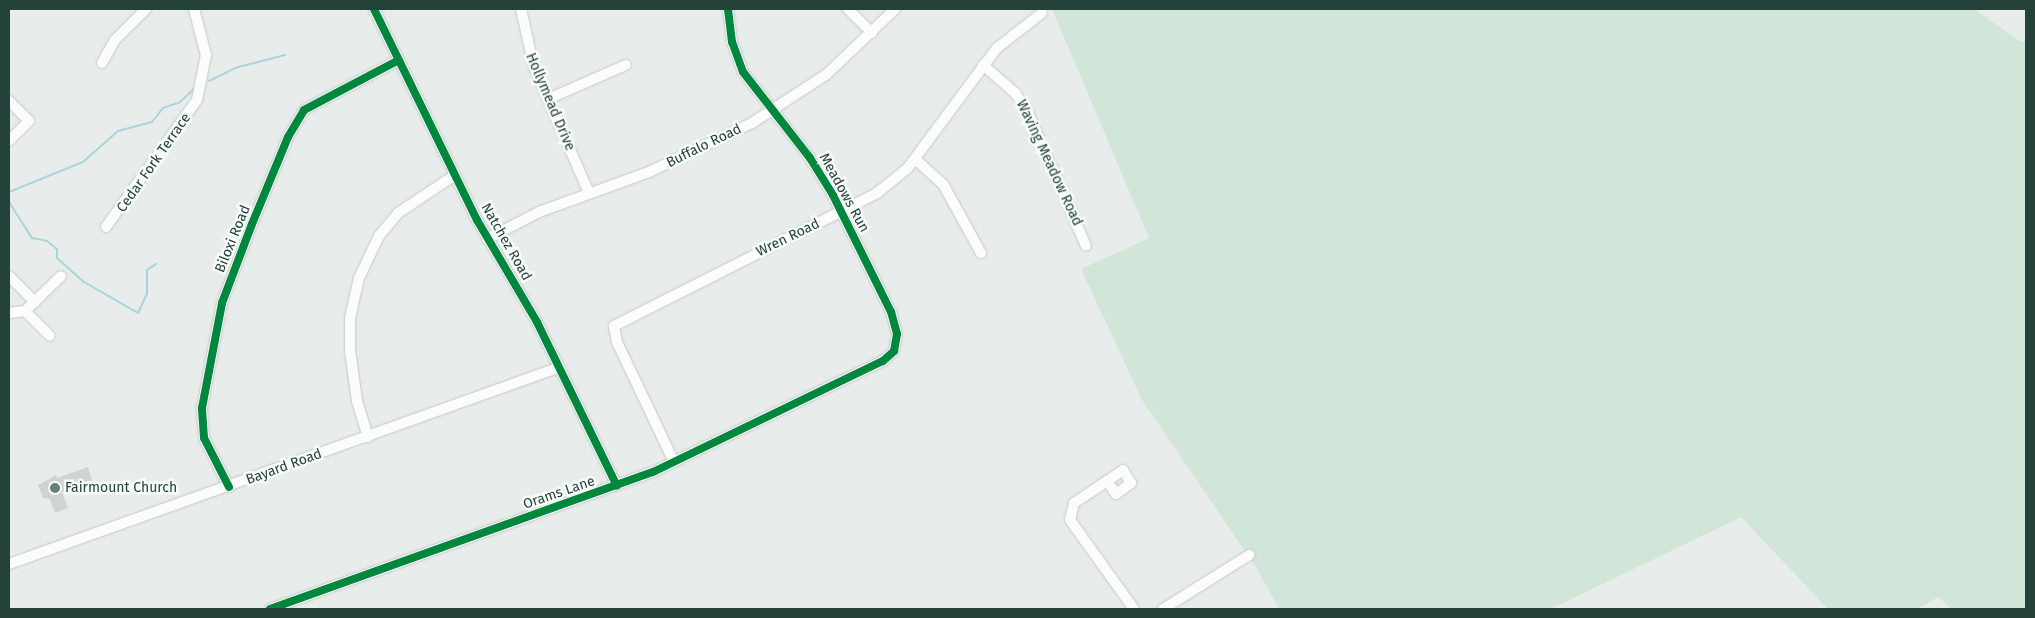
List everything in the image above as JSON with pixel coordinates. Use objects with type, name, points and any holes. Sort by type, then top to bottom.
[{"type":"street","points":[[102,63],[115,40],[146,9]]},
{"type":"street","name":"Cedar Fork Terrace","points":[[106,227],[188,117],[200,94],[206,55],[194,9]]},
{"type":"street","name":"Natchez Road","points":[[374,9],[455,175],[488,239],[524,298],[617,486]]},
{"type":"street","name":"Hollymead Drive","points":[[521,9],[524,38],[589,193]]},
{"type":"street","name":"Meadows Run","points":[[728,9],[738,61],[772,111],[810,158],[842,212],[887,304],[897,334],[896,346]]},
{"type":"street","points":[[848,9],[872,33]]},
{"type":"street","name":"Buffalo Road","points":[[488,239],[539,212],[648,172],[772,111],[827,74],[895,9]]},
{"type":"street","name":"Wren Road","points":[[674,462],[618,342],[614,326],[878,193],[915,159],[983,65],[1005,40],[1042,13]]},
{"type":"street","name":"Biloxi Road","points":[[229,486],[204,438],[202,408],[222,303],[248,232],[288,137],[304,110],[399,60]]},
{"type":"street","points":[[548,99],[626,65]]},
{"type":"street","name":"Waving Meadow Road","points":[[983,65],[1015,93],[1026,108],[1086,246]]},
{"type":"street","points":[[9,101],[29,121],[9,141]]},
{"type":"street","points":[[915,159],[943,184],[981,253]]},
{"type":"street","points":[[368,437],[357,401],[350,350],[350,318],[359,278],[380,236],[398,213],[455,175]]},
{"type":"street","points":[[9,276],[35,302]]},
{"type":"street","points":[[9,313],[25,311],[61,276]]},
{"type":"street","points":[[25,311],[50,336]]},
{"type":"street","name":"Orams Lane","points":[[270,609],[617,486],[674,462],[883,360],[896,346]]},
{"type":"street","name":"Bayard Road","points":[[9,564],[560,368]]},
{"type":"street","points":[[1107,480],[1074,503],[1070,520],[1134,609]]},
{"type":"street","points":[[1164,609],[1249,555]]},
{"type":"green space","points":[[1052,9],[1974,9],[2021,42],[2026,40],[2026,609],[1952,609],[1938,597],[1918,609],[1828,609],[1741,517],[1551,609],[1279,609],[1257,569],[1142,400],[1081,269],[1149,238]]},
{"type":"building","name":"Fairmount Church","points":[[88,467],[92,481],[62,492],[68,508],[55,513],[50,499],[43,498],[38,485],[56,475],[57,478]]},
{"type":"waterway","points":[[209,81],[238,67],[285,55]]},
{"type":"waterway","points":[[9,192],[83,162],[118,131],[152,122],[163,108],[180,102],[196,87]]},
{"type":"waterway","points":[[9,202],[32,238],[47,241],[57,249],[57,258],[84,282],[138,313],[147,294],[147,270],[156,264]]},
{"type":"cycle path","points":[[374,9],[477,220],[537,322],[617,486]]},
{"type":"cycle path","points":[[270,609],[653,472],[883,361],[894,351],[897,334],[891,312],[833,195],[810,158],[743,72],[732,42],[728,9]]},
{"type":"cycle path","points":[[229,487],[204,438],[202,408],[222,303],[252,224],[288,137],[304,110],[399,60]]},
{"type":"place","name":"Fairmount Church","points":[[55,488]]}]
